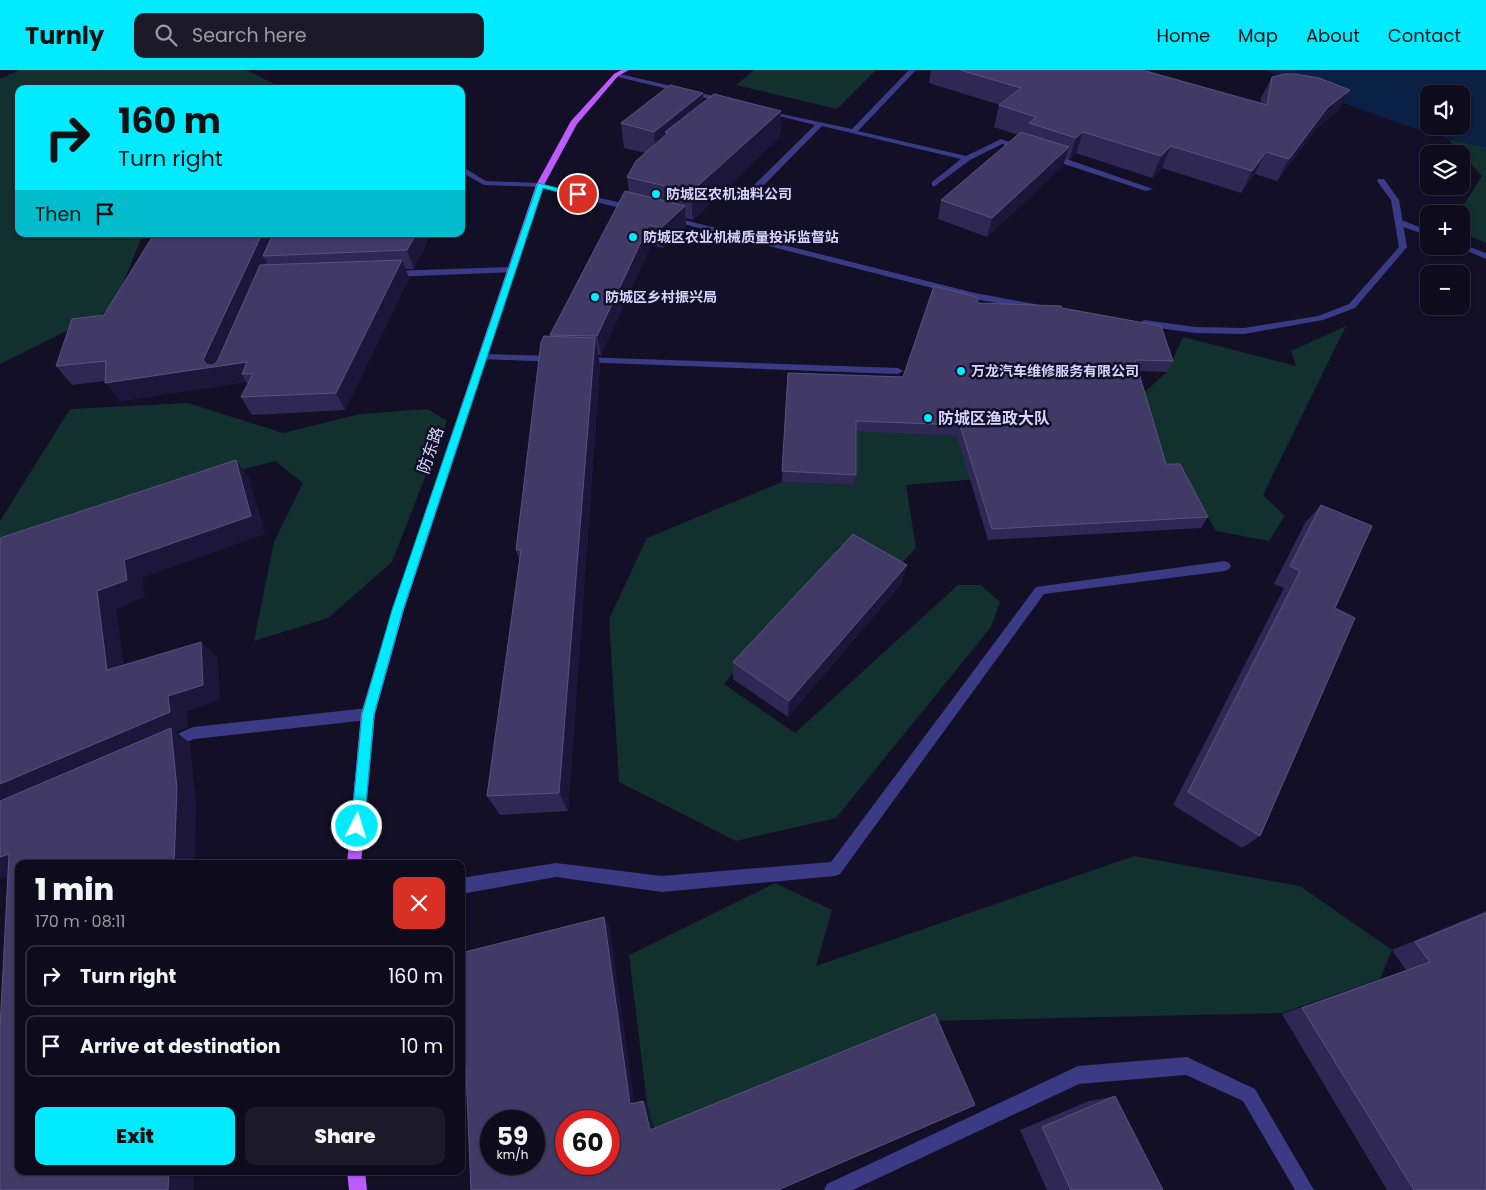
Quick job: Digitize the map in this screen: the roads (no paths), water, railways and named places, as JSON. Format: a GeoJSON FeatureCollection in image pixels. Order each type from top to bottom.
{"type":"FeatureCollection","features":[{"type":"Feature","properties":{"kind":"main road","name":"防东路"},"geometry":{"type":"LineString","coordinates":[[354,860],[368,714],[398,610],[540,185],[574,123],[616,76],[626,70]]}},
{"type":"Feature","properties":{"kind":"main road"},"geometry":{"type":"LineString","coordinates":[[356,1175],[358,1190]]}},
{"type":"Feature","properties":{"kind":"street"},"geometry":{"type":"LineString","coordinates":[[854,132],[913,70]]}},
{"type":"Feature","properties":{"kind":"street"},"geometry":{"type":"LineString","coordinates":[[616,76],[730,102],[723,108]]}},
{"type":"Feature","properties":{"kind":"street"},"geometry":{"type":"LineString","coordinates":[[757,109],[967,158]]}},
{"type":"Feature","properties":{"kind":"street"},"geometry":{"type":"LineString","coordinates":[[756,188],[820,124]]}},
{"type":"Feature","properties":{"kind":"street"},"geometry":{"type":"LineString","coordinates":[[935,184],[967,158],[1001,140],[1028,150]]}},
{"type":"Feature","properties":{"kind":"street"},"geometry":{"type":"LineString","coordinates":[[1038,153],[1149,189]]}},
{"type":"Feature","properties":{"kind":"street"},"geometry":{"type":"LineString","coordinates":[[465,171],[484,184],[540,185],[646,212]]}},
{"type":"Feature","properties":{"kind":"street"},"geometry":{"type":"LineString","coordinates":[[1134,322],[1195,330],[1244,331],[1320,318],[1352,306],[1403,247],[1401,224],[1395,200],[1381,181]]}},
{"type":"Feature","properties":{"kind":"street"},"geometry":{"type":"LineString","coordinates":[[666,217],[974,296],[1048,309]]}},
{"type":"Feature","properties":{"kind":"street"},"geometry":{"type":"LineString","coordinates":[[1401,224],[1420,231]]}},
{"type":"Feature","properties":{"kind":"street"},"geometry":{"type":"LineString","coordinates":[[1470,250],[1486,256]]}},
{"type":"Feature","properties":{"kind":"street"},"geometry":{"type":"LineString","coordinates":[[383,275],[512,270]]}},
{"type":"Feature","properties":{"kind":"street"},"geometry":{"type":"LineString","coordinates":[[482,357],[898,371]]}},
{"type":"Feature","properties":{"kind":"street"},"geometry":{"type":"LineString","coordinates":[[465,885],[556,870],[662,884],[835,869],[1040,590],[1225,566]]}},
{"type":"Feature","properties":{"kind":"street"},"geometry":{"type":"LineString","coordinates":[[158,748],[194,733],[368,714]]}},
{"type":"Feature","properties":{"kind":"street"},"geometry":{"type":"LineString","coordinates":[[833,1190],[1078,1075],[1187,1066],[1249,1095],[1305,1190]]}},
{"type":"Feature","properties":{"kind":"water"},"geometry":{"type":"Polygon","coordinates":[[[1265,70],[1486,70],[1486,147],[1437,135],[1470,135],[1470,85],[1420,85],[1420,130],[1346,104],[1265,70]]]}},
{"type":"Feature","properties":{"kind":"place","name":"防城区农机油料公司"},"geometry":{"type":"Point","coordinates":[656,194]}},
{"type":"Feature","properties":{"kind":"place","name":"防城区农业机械质量投诉监督站"},"geometry":{"type":"Point","coordinates":[633,237]}},
{"type":"Feature","properties":{"kind":"place","name":"防城区乡村振兴局"},"geometry":{"type":"Point","coordinates":[595,297]}},
{"type":"Feature","properties":{"kind":"place","name":"万龙汽车维修服务有限公司"},"geometry":{"type":"Point","coordinates":[961,371]}},
{"type":"Feature","properties":{"kind":"place","name":"防城区渔政大队"},"geometry":{"type":"Point","coordinates":[928,418]}}]}
